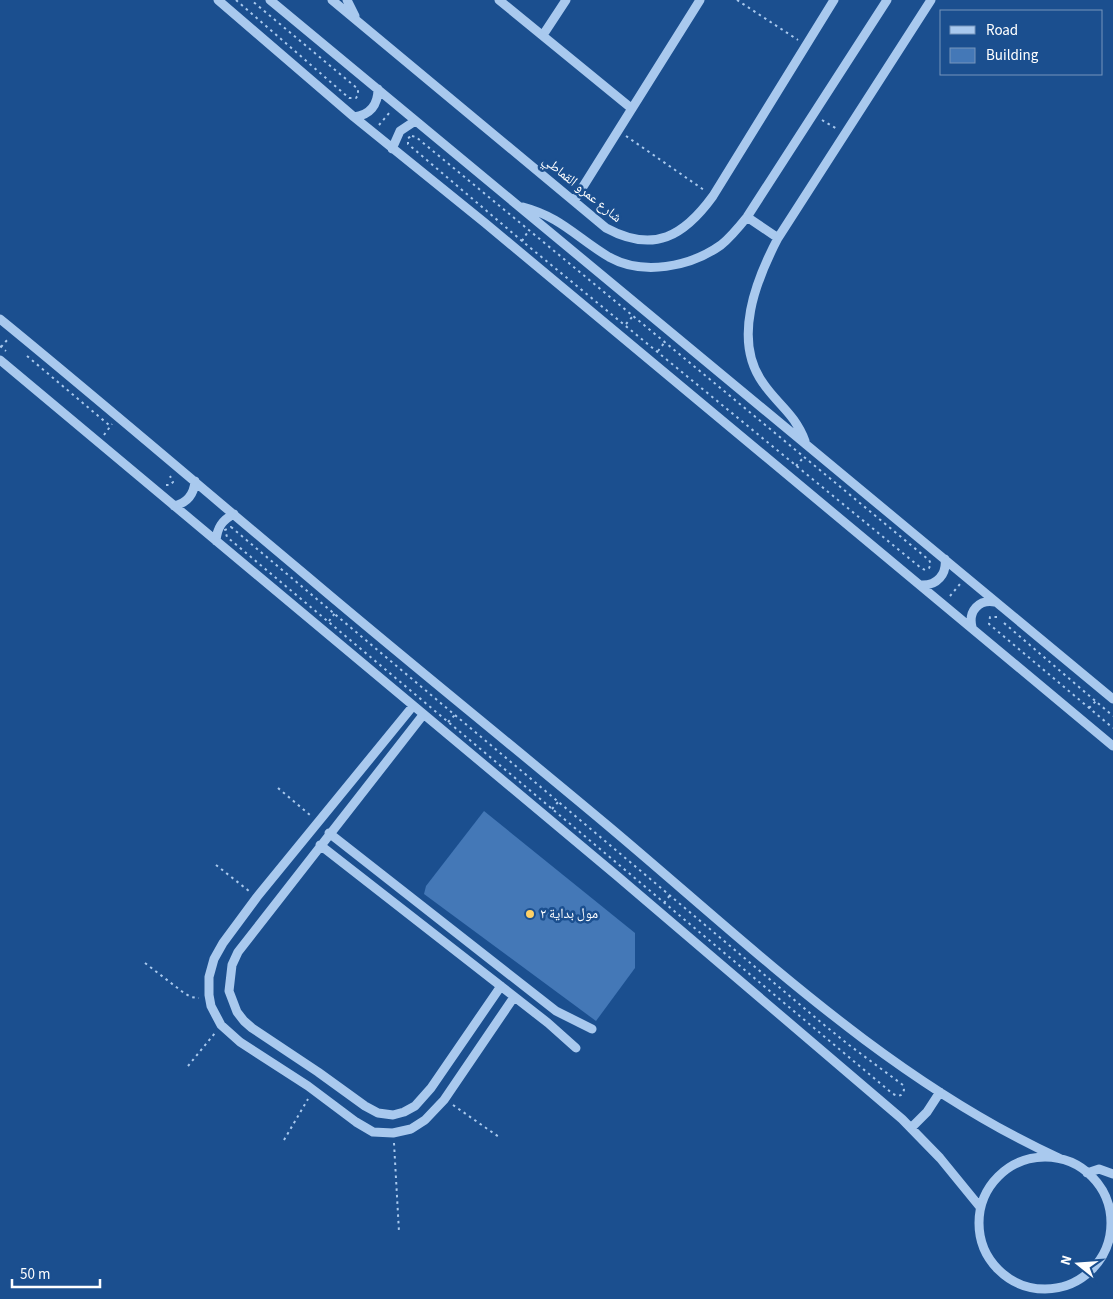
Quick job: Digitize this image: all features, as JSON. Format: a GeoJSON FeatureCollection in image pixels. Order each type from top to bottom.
{"type":"FeatureCollection","features":[{"type":"Feature","properties":{"kind":"street"},"geometry":{"type":"LineString","coordinates":[[218,0],[372,133],[619,334],[1113,746]]}},
{"type":"Feature","properties":{"kind":"street"},"geometry":{"type":"LineString","coordinates":[[270,0],[1113,699]]}},
{"type":"Feature","properties":{"kind":"street","name":"شارع عمرو القماطي"},"geometry":{"type":"LineString","coordinates":[[332,0],[606,228],[622,237],[639,241],[657,240],[674,234],[689,225],[701,212],[713,196],[834,0]]}},
{"type":"Feature","properties":{"kind":"street","name":"شارع عمرو القماطي"},"geometry":{"type":"LineString","coordinates":[[347,0],[358,21]]}},
{"type":"Feature","properties":{"kind":"street"},"geometry":{"type":"LineString","coordinates":[[499,0],[632,108]]}},
{"type":"Feature","properties":{"kind":"street"},"geometry":{"type":"LineString","coordinates":[[544,35],[566,0]]}},
{"type":"Feature","properties":{"kind":"street"},"geometry":{"type":"LineString","coordinates":[[574,202],[700,0]]}},
{"type":"Feature","properties":{"kind":"street"},"geometry":{"type":"LineString","coordinates":[[519,206],[548,215],[611,258],[623,263],[649,267],[675,266],[707,254],[722,244],[746,217],[887,0]]}},
{"type":"Feature","properties":{"kind":"street"},"geometry":{"type":"LineString","coordinates":[[809,446],[794,418],[761,381],[752,362],[750,322],[755,294],[764,267],[778,238],[931,0]]}},
{"type":"Feature","properties":{"kind":"street"},"geometry":{"type":"LineString","coordinates":[[354,117],[360,117],[370,111],[377,101],[378,89]]}},
{"type":"Feature","properties":{"kind":"street"},"geometry":{"type":"LineString","coordinates":[[392,149],[400,132],[415,121]]}},
{"type":"Feature","properties":{"kind":"street"},"geometry":{"type":"LineString","coordinates":[[746,217],[778,238]]}},
{"type":"Feature","properties":{"kind":"street"},"geometry":{"type":"LineString","coordinates":[[0,319],[196,481],[342,606],[566,791],[677,886],[871,1045],[940,1092],[1011,1135],[1075,1164],[1087,1173],[1100,1187],[1108,1204],[1111,1222],[1108,1240],[1101,1258],[1089,1272],[1074,1283],[1055,1289],[1036,1289],[1017,1284],[1001,1273],[989,1258],[981,1241],[978,1224],[980,1207],[989,1188],[1002,1172],[1020,1162],[1040,1157],[1061,1159]]}},
{"type":"Feature","properties":{"kind":"street"},"geometry":{"type":"LineString","coordinates":[[0,360],[216,542],[308,616],[785,1019],[911,1128],[954,1174],[980,1207]]}},
{"type":"Feature","properties":{"kind":"street"},"geometry":{"type":"LineString","coordinates":[[174,506],[190,498],[196,481]]}},
{"type":"Feature","properties":{"kind":"street"},"geometry":{"type":"LineString","coordinates":[[216,542],[216,534],[222,522],[234,514]]}},
{"type":"Feature","properties":{"kind":"street"},"geometry":{"type":"LineString","coordinates":[[921,585],[931,584],[939,580],[946,568],[945,559]]}},
{"type":"Feature","properties":{"kind":"street"},"geometry":{"type":"LineString","coordinates":[[972,627],[972,613],[977,605],[986,601],[995,602]]}},
{"type":"Feature","properties":{"kind":"street"},"geometry":{"type":"LineString","coordinates":[[413,706],[257,897],[214,959],[209,977],[211,1006],[221,1025],[240,1042],[311,1088],[356,1122],[373,1132],[394,1133],[411,1129],[426,1120],[444,1100],[514,997]]}},
{"type":"Feature","properties":{"kind":"street"},"geometry":{"type":"LineString","coordinates":[[423,714],[238,952],[232,965],[229,991],[237,1012],[252,1028],[318,1072],[364,1106],[378,1113],[393,1115],[404,1112],[414,1106],[431,1088],[501,986]]}},
{"type":"Feature","properties":{"kind":"street"},"geometry":{"type":"LineString","coordinates":[[370,759],[382,767]]}},
{"type":"Feature","properties":{"kind":"street"},"geometry":{"type":"LineString","coordinates":[[329,833],[556,1011],[592,1029]]}},
{"type":"Feature","properties":{"kind":"street"},"geometry":{"type":"LineString","coordinates":[[320,845],[501,986],[576,1048]]}},
{"type":"Feature","properties":{"kind":"street"},"geometry":{"type":"LineString","coordinates":[[536,1014],[545,1002]]}},
{"type":"Feature","properties":{"kind":"street"},"geometry":{"type":"LineString","coordinates":[[311,1088],[318,1072]]}},
{"type":"Feature","properties":{"kind":"street"},"geometry":{"type":"LineString","coordinates":[[911,1128],[927,1112],[940,1092]]}},
{"type":"Feature","properties":{"kind":"street"},"geometry":{"type":"LineString","coordinates":[[1087,1173],[1099,1169],[1113,1174]]}},
{"type":"Feature","properties":{"kind":"path"},"geometry":{"type":"LineString","coordinates":[[236,0],[349,98],[356,98],[358,89],[251,0]]}},
{"type":"Feature","properties":{"kind":"path"},"geometry":{"type":"LineString","coordinates":[[737,0],[806,46]]}},
{"type":"Feature","properties":{"kind":"path"},"geometry":{"type":"LineString","coordinates":[[372,133],[396,105]]}},
{"type":"Feature","properties":{"kind":"path"},"geometry":{"type":"LineString","coordinates":[[813,115],[844,134]]}},
{"type":"Feature","properties":{"kind":"path"},"geometry":{"type":"LineString","coordinates":[[617,131],[713,196]]}},
{"type":"Feature","properties":{"kind":"path"},"geometry":{"type":"LineString","coordinates":[[416,137],[529,231],[929,560],[931,564],[929,568],[923,569],[522,241],[410,146],[407,142],[408,138],[416,137]]}},
{"type":"Feature","properties":{"kind":"path"},"geometry":{"type":"LineString","coordinates":[[516,249],[536,220]]}},
{"type":"Feature","properties":{"kind":"path"},"geometry":{"type":"LineString","coordinates":[[619,334],[641,306]]}},
{"type":"Feature","properties":{"kind":"path"},"geometry":{"type":"LineString","coordinates":[[0,349],[15,331]]}},
{"type":"Feature","properties":{"kind":"path"},"geometry":{"type":"LineString","coordinates":[[650,360],[673,334]]}},
{"type":"Feature","properties":{"kind":"path"},"geometry":{"type":"LineString","coordinates":[[4,336],[8,339]]}},
{"type":"Feature","properties":{"kind":"path"},"geometry":{"type":"LineString","coordinates":[[22,352],[111,426]]}},
{"type":"Feature","properties":{"kind":"path"},"geometry":{"type":"LineString","coordinates":[[98,442],[118,417]]}},
{"type":"Feature","properties":{"kind":"path"},"geometry":{"type":"LineString","coordinates":[[788,475],[803,458],[809,446]]}},
{"type":"Feature","properties":{"kind":"path"},"geometry":{"type":"LineString","coordinates":[[226,528],[233,528],[849,1045],[903,1085],[903,1093],[898,1096],[893,1094],[551,810],[328,621],[227,537],[224,532],[226,528]]}},
{"type":"Feature","properties":{"kind":"path"},"geometry":{"type":"LineString","coordinates":[[944,604],[966,577]]}},
{"type":"Feature","properties":{"kind":"path"},"geometry":{"type":"LineString","coordinates":[[328,621],[342,606]]}},
{"type":"Feature","properties":{"kind":"path"},"geometry":{"type":"LineString","coordinates":[[997,617],[990,617],[989,624],[1113,728]]}},
{"type":"Feature","properties":{"kind":"path"},"geometry":{"type":"LineString","coordinates":[[1004,624],[1113,716]]}},
{"type":"Feature","properties":{"kind":"path"},"geometry":{"type":"LineString","coordinates":[[1081,718],[1104,691]]}},
{"type":"Feature","properties":{"kind":"path"},"geometry":{"type":"LineString","coordinates":[[278,788],[318,822]]}},
{"type":"Feature","properties":{"kind":"path"},"geometry":{"type":"LineString","coordinates":[[551,810],[566,791]]}},
{"type":"Feature","properties":{"kind":"path"},"geometry":{"type":"LineString","coordinates":[[216,865],[257,897]]}},
{"type":"Feature","properties":{"kind":"path"},"geometry":{"type":"LineString","coordinates":[[664,904],[677,886]]}},
{"type":"Feature","properties":{"kind":"path"},"geometry":{"type":"LineString","coordinates":[[145,964],[191,998],[209,995]]}},
{"type":"Feature","properties":{"kind":"path"},"geometry":{"type":"LineString","coordinates":[[798,1002],[806,993]]}},
{"type":"Feature","properties":{"kind":"path"},"geometry":{"type":"LineString","coordinates":[[785,1019],[792,1010]]}},
{"type":"Feature","properties":{"kind":"path"},"geometry":{"type":"LineString","coordinates":[[188,1066],[221,1025]]}},
{"type":"Feature","properties":{"kind":"path"},"geometry":{"type":"LineString","coordinates":[[284,1140],[311,1088]]}},
{"type":"Feature","properties":{"kind":"path"},"geometry":{"type":"LineString","coordinates":[[444,1100],[499,1137]]}},
{"type":"Feature","properties":{"kind":"path"},"geometry":{"type":"LineString","coordinates":[[394,1133],[399,1232]]}},
{"type":"Feature","properties":{"kind":"building","name":"مول بداية ۲"},"geometry":{"type":"Polygon","coordinates":[[[484,811],[635,933],[635,968],[596,1021],[424,894],[426,886],[484,811]]]}},
{"type":"Feature","properties":{"kind":"place","name":"مول بداية ۲"},"geometry":{"type":"Point","coordinates":[530,914]}}]}
